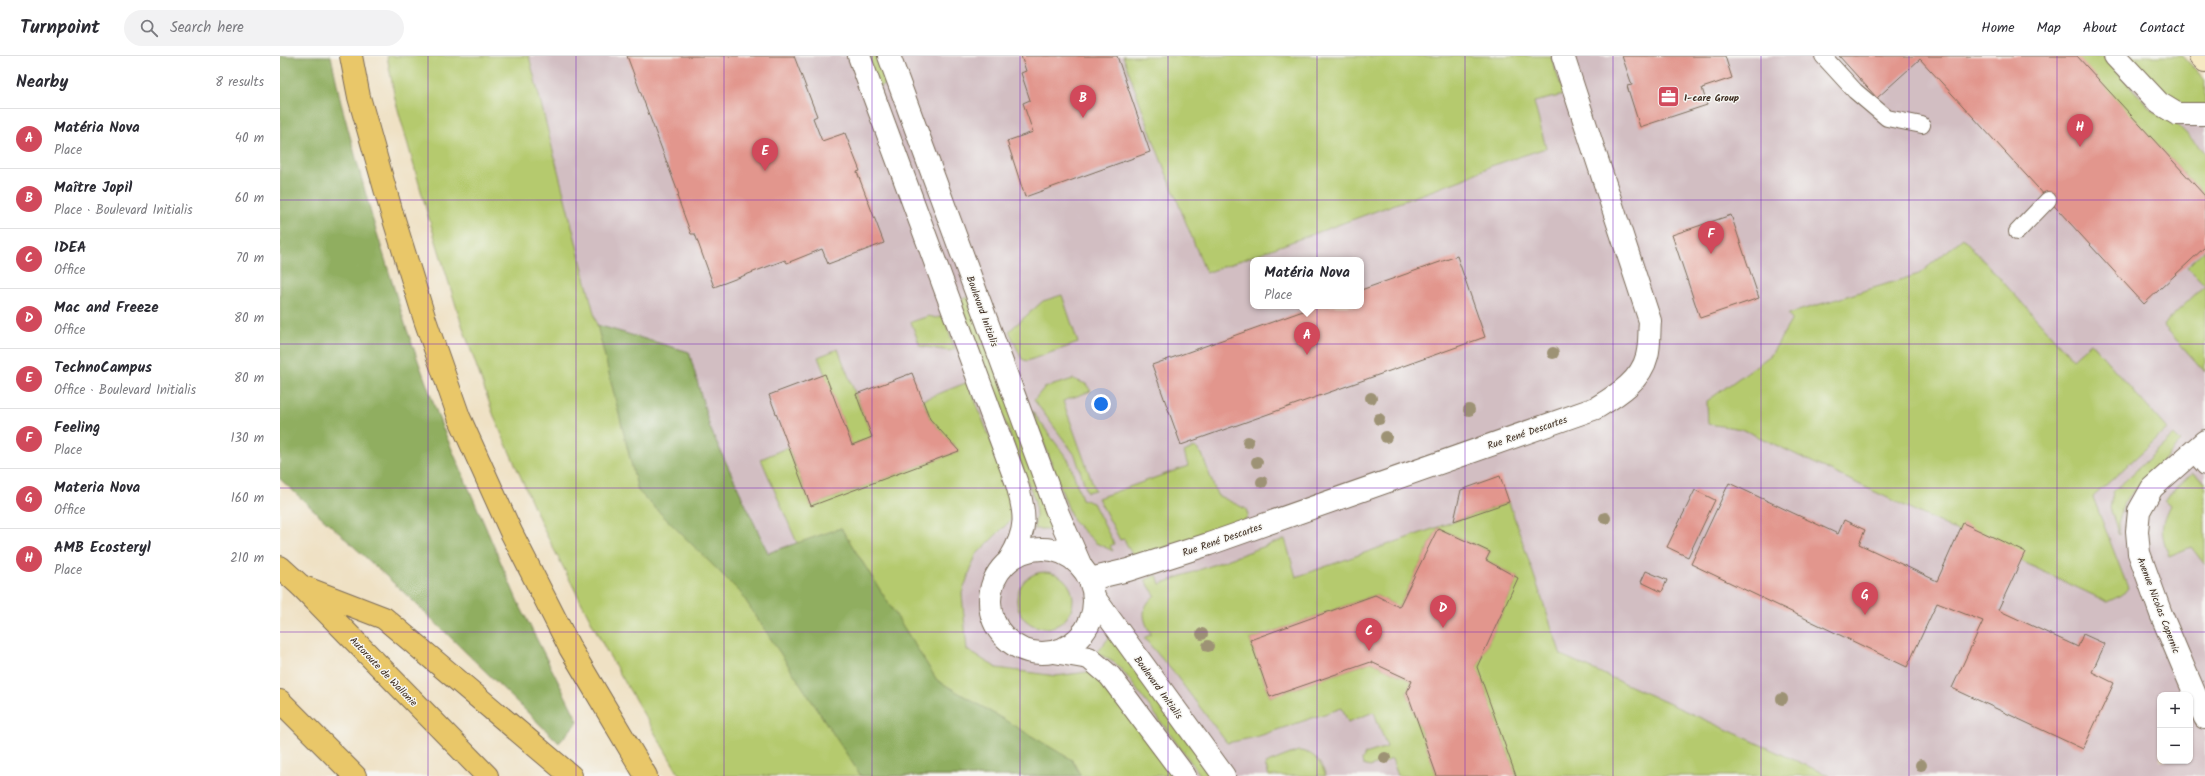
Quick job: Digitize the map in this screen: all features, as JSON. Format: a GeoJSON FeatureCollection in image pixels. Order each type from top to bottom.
{"type":"FeatureCollection","features":[{"type":"Feature","properties":{"kind":"highway"},"geometry":{"type":"LineString","coordinates":[[351,56],[359,97],[391,210],[425,320],[460,417],[511,532],[570,648],[646,776]]}},
{"type":"Feature","properties":{"kind":"highway","name":"Autoroute de Wallonie"},"geometry":{"type":"LineString","coordinates":[[280,567],[301,586],[487,776]]}},
{"type":"Feature","properties":{"kind":"highway"},"geometry":{"type":"LineString","coordinates":[[301,586],[384,618],[570,776]]}},
{"type":"Feature","properties":{"kind":"highway"},"geometry":{"type":"LineString","coordinates":[[280,701],[355,776]]}},
{"type":"Feature","properties":{"kind":"street","name":"Boulevard Initialis"},"geometry":{"type":"LineString","coordinates":[[859,56],[1024,506],[1024,528],[1020,543],[1010,560]]}},
{"type":"Feature","properties":{"kind":"street","name":"Boulevard Initialis"},"geometry":{"type":"LineString","coordinates":[[889,56],[1056,509],[1088,580],[1094,612],[1089,626],[1079,638],[1068,647],[1054,652]]}},
{"type":"Feature","properties":{"kind":"street","name":"Rue René Descartes"},"geometry":{"type":"LineString","coordinates":[[1088,580],[1128,570],[1209,544],[1596,408],[1618,395],[1636,379],[1647,356],[1650,321],[1563,56]]}},
{"type":"Feature","properties":{"kind":"street"},"geometry":{"type":"LineString","coordinates":[[2115,56],[2159,103],[2177,114],[2205,114]]}},
{"type":"Feature","properties":{"kind":"street"},"geometry":{"type":"LineString","coordinates":[[2200,56],[2205,61]]}},
{"type":"Feature","properties":{"kind":"street","name":"Avenue Nicolas Copernic"},"geometry":{"type":"LineString","coordinates":[[2201,453],[2152,488],[2139,511],[2137,532],[2139,553],[2161,614],[2205,718]]}},
{"type":"Feature","properties":{"kind":"street","name":"Boulevard Initialis"},"geometry":{"type":"LineString","coordinates":[[1185,776],[1110,676],[1089,658],[1054,652],[1036,653],[1019,648],[1005,638],[995,623],[990,606],[991,589],[998,572],[1010,560],[1023,552],[1038,548],[1054,549],[1068,555],[1088,580],[1224,776]]}},
{"type":"Feature","properties":{"kind":"lane"},"geometry":{"type":"LineString","coordinates":[[1823,56],[1855,91],[1886,118],[1922,125]]}},
{"type":"Feature","properties":{"kind":"lane"},"geometry":{"type":"LineString","coordinates":[[2017,232],[2048,200]]}},
{"type":"Feature","properties":{"kind":"shaded area"},"geometry":{"type":"Polygon","coordinates":[[[529,56],[2183,56],[2205,80],[2205,776],[861,776],[638,491],[529,56]]]}},
{"type":"Feature","properties":{"kind":"green space"},"geometry":{"type":"Polygon","coordinates":[[[280,56],[331,56],[341,103],[372,217],[406,327],[441,424],[518,602],[578,721],[559,743],[410,598],[280,479],[280,56]]]}},
{"type":"Feature","properties":{"kind":"green space"},"geometry":{"type":"Polygon","coordinates":[[[387,56],[529,56],[597,325],[689,352],[710,428],[768,553],[797,543],[761,459],[788,447],[811,506],[959,451],[930,419],[923,400],[968,382],[1005,477],[1013,518],[976,555],[962,593],[967,650],[997,668],[1056,676],[1088,672],[1116,692],[1175,776],[680,776],[606,650],[546,534],[495,419],[461,322],[427,212],[395,99],[387,56]]]}},
{"type":"Feature","properties":{"kind":"green space"},"geometry":{"type":"Polygon","coordinates":[[[866,56],[877,56],[887,84],[878,87],[866,56]]]}},
{"type":"Feature","properties":{"kind":"green space"},"geometry":{"type":"Polygon","coordinates":[[[1123,56],[1551,56],[1564,95],[1534,102],[1546,148],[1491,166],[1461,180],[1206,273],[1157,150],[1123,56]]]}},
{"type":"Feature","properties":{"kind":"green space"},"geometry":{"type":"Polygon","coordinates":[[[2076,56],[2103,56],[2152,110],[2164,119],[2176,123],[2205,153],[2205,196],[2076,56]]]}},
{"type":"Feature","properties":{"kind":"green space"},"geometry":{"type":"Polygon","coordinates":[[[2129,56],[2183,56],[2205,80],[2205,106],[2183,106],[2167,97],[2129,56]]]}},
{"type":"Feature","properties":{"kind":"green space"},"geometry":{"type":"Polygon","coordinates":[[[1963,238],[2073,359],[2091,343],[2167,429],[2093,497],[2128,588],[2122,595],[2107,602],[1742,429],[1708,424],[1707,401],[1771,355],[1792,319],[1788,314],[1919,274],[1963,238]]]}},
{"type":"Feature","properties":{"kind":"green space"},"geometry":{"type":"Polygon","coordinates":[[[2205,249],[2205,285],[2187,267],[2205,249]]]}},
{"type":"Feature","properties":{"kind":"green space"},"geometry":{"type":"Polygon","coordinates":[[[2205,285],[2205,372],[2163,325],[2205,285]]]}},
{"type":"Feature","properties":{"kind":"green space"},"geometry":{"type":"Polygon","coordinates":[[[1062,295],[1078,343],[1027,361],[1022,359],[1009,331],[1043,301],[1062,295]]]}},
{"type":"Feature","properties":{"kind":"green space"},"geometry":{"type":"Polygon","coordinates":[[[969,297],[1057,529],[1034,529],[1036,517],[1035,501],[959,300],[969,297]]]}},
{"type":"Feature","properties":{"kind":"green space"},"geometry":{"type":"Polygon","coordinates":[[[929,316],[936,318],[943,316],[955,349],[949,351],[920,346],[911,322],[929,316]]]}},
{"type":"Feature","properties":{"kind":"green space"},"geometry":{"type":"Polygon","coordinates":[[[597,325],[689,352],[710,428],[768,553],[841,528],[937,680],[1072,760],[1081,776],[861,776],[740,592],[638,491],[597,325]]]}},
{"type":"Feature","properties":{"kind":"green space"},"geometry":{"type":"Polygon","coordinates":[[[838,349],[872,437],[852,445],[818,357],[838,349]]]}},
{"type":"Feature","properties":{"kind":"green space"},"geometry":{"type":"Polygon","coordinates":[[[1073,379],[1086,384],[1091,391],[1063,401],[1095,490],[1087,492],[1075,455],[1034,400],[1044,388],[1073,379]]]}},
{"type":"Feature","properties":{"kind":"green space"},"geometry":{"type":"Polygon","coordinates":[[[1032,411],[1069,461],[1082,499],[1093,503],[1114,544],[1110,546],[1113,551],[1096,543],[1073,521],[1032,411]]]}},
{"type":"Feature","properties":{"kind":"green space"},"geometry":{"type":"Polygon","coordinates":[[[2174,435],[2181,442],[2124,502],[2118,524],[2119,535],[2110,508],[2113,492],[2174,435]]]}},
{"type":"Feature","properties":{"kind":"green space"},"geometry":{"type":"Polygon","coordinates":[[[1195,447],[1202,454],[1217,495],[1246,509],[1248,515],[1245,520],[1140,556],[1132,555],[1124,539],[1120,540],[1098,498],[1188,466],[1184,452],[1195,447]]]}},
{"type":"Feature","properties":{"kind":"green space"},"geometry":{"type":"Polygon","coordinates":[[[2192,473],[2205,481],[2205,565],[2191,547],[2169,556],[2162,530],[2166,512],[2170,505],[2164,500],[2192,473]]]}},
{"type":"Feature","properties":{"kind":"green space"},"geometry":{"type":"Polygon","coordinates":[[[1509,502],[1561,655],[1830,776],[1516,776],[1477,667],[1518,578],[1486,560],[1490,552],[1438,528],[1399,607],[1375,595],[1250,640],[1270,697],[1371,662],[1412,681],[1407,692],[1437,776],[1398,776],[1392,759],[1370,767],[1363,765],[1362,760],[1365,754],[1387,747],[1374,712],[1348,722],[1342,708],[1256,737],[1227,743],[1174,673],[1144,638],[1151,634],[1144,618],[1145,609],[1147,604],[1155,595],[1145,580],[1157,575],[1160,584],[1285,539],[1296,577],[1509,502]]]}},
{"type":"Feature","properties":{"kind":"green space"},"geometry":{"type":"Polygon","coordinates":[[[1039,572],[1051,572],[1061,576],[1069,584],[1073,594],[1073,606],[1069,616],[1061,624],[1051,628],[1039,628],[1029,624],[1021,616],[1017,606],[1017,594],[1021,584],[1029,576],[1039,572]]]}},
{"type":"Feature","properties":{"kind":"green space"},"geometry":{"type":"Polygon","coordinates":[[[1111,635],[1213,776],[1201,776],[1126,675],[1115,663],[1097,653],[1111,635]]]}},
{"type":"Feature","properties":{"kind":"green space"},"geometry":{"type":"Polygon","coordinates":[[[1298,751],[1313,755],[1319,762],[1326,776],[1269,776],[1265,764],[1298,751]]]}},
{"type":"Feature","properties":{"kind":"building"},"geometry":{"type":"Polygon","coordinates":[[[627,56],[794,56],[817,116],[813,118],[822,141],[845,133],[860,171],[857,172],[884,243],[828,264],[822,249],[787,263],[785,260],[714,287],[695,234],[691,234],[677,196],[679,195],[627,56]]]}},
{"type":"Feature","properties":{"kind":"building"},"geometry":{"type":"Polygon","coordinates":[[[1021,56],[1117,56],[1150,152],[1025,197],[1007,141],[1033,132],[1023,103],[1030,100],[1021,73],[1026,71],[1021,56]]]}},
{"type":"Feature","properties":{"kind":"building","name":"I-care Group"},"geometry":{"type":"Polygon","coordinates":[[[1622,56],[1725,56],[1732,78],[1702,88],[1707,105],[1640,127],[1627,86],[1632,85],[1622,56]]]}},
{"type":"Feature","properties":{"kind":"building"},"geometry":{"type":"Polygon","coordinates":[[[1839,56],[2077,56],[2205,196],[2205,247],[2144,304],[1920,59],[1877,98],[1839,56]]]}},
{"type":"Feature","properties":{"kind":"building"},"geometry":{"type":"Polygon","coordinates":[[[1731,215],[1759,298],[1700,318],[1672,235],[1731,215]]]}},
{"type":"Feature","properties":{"kind":"building"},"geometry":{"type":"Polygon","coordinates":[[[1457,256],[1485,337],[1181,445],[1152,365],[1309,309],[1364,309],[1364,289],[1457,256]]]}},
{"type":"Feature","properties":{"kind":"building"},"geometry":{"type":"Polygon","coordinates":[[[912,373],[930,419],[959,451],[811,506],[769,395],[825,374],[852,445],[872,437],[856,394],[912,373]]]}},
{"type":"Feature","properties":{"kind":"building"},"geometry":{"type":"Polygon","coordinates":[[[1500,476],[1509,502],[1454,521],[1461,490],[1500,476]]]}},
{"type":"Feature","properties":{"kind":"building"},"geometry":{"type":"Polygon","coordinates":[[[1729,483],[1838,534],[1844,520],[1865,530],[1859,544],[1937,581],[1963,523],[2025,552],[1998,610],[2078,647],[2083,634],[2105,644],[2092,672],[2114,683],[2083,749],[1952,688],[1983,621],[1937,603],[1907,667],[1691,564],[1729,483]]]}},
{"type":"Feature","properties":{"kind":"building"},"geometry":{"type":"Polygon","coordinates":[[[1695,490],[1715,500],[1688,557],[1667,547],[1695,490]]]}},
{"type":"Feature","properties":{"kind":"building"},"geometry":{"type":"Polygon","coordinates":[[[1438,528],[1490,552],[1486,560],[1518,578],[1477,667],[1516,776],[1437,776],[1407,692],[1412,681],[1371,662],[1270,697],[1250,640],[1375,595],[1399,607],[1438,528]]]}},
{"type":"Feature","properties":{"kind":"building"},"geometry":{"type":"Polygon","coordinates":[[[1646,571],[1667,580],[1662,592],[1641,582],[1646,571]]]}},
{"type":"Feature","properties":{"kind":"place","name":"I-care Group"},"geometry":{"type":"Point","coordinates":[1668,97]}},
{"type":"Feature","properties":{"kind":"place","name":"Maître Jopil"},"geometry":{"type":"Point","coordinates":[1083,118]}},
{"type":"Feature","properties":{"kind":"place","name":"AMB Ecosteryl"},"geometry":{"type":"Point","coordinates":[2080,147]}},
{"type":"Feature","properties":{"kind":"place","name":"TechnoCampus"},"geometry":{"type":"Point","coordinates":[765,171]}},
{"type":"Feature","properties":{"kind":"place","name":"Feeling"},"geometry":{"type":"Point","coordinates":[1711,254]}},
{"type":"Feature","properties":{"kind":"place","name":"Matéria Nova"},"geometry":{"type":"Point","coordinates":[1307,355]}},
{"type":"Feature","properties":{"kind":"place","name":"Materia Nova"},"geometry":{"type":"Point","coordinates":[1865,615]}},
{"type":"Feature","properties":{"kind":"place","name":"Mac and Freeze"},"geometry":{"type":"Point","coordinates":[1443,628]}},
{"type":"Feature","properties":{"kind":"place","name":"IDEA"},"geometry":{"type":"Point","coordinates":[1369,651]}}]}
